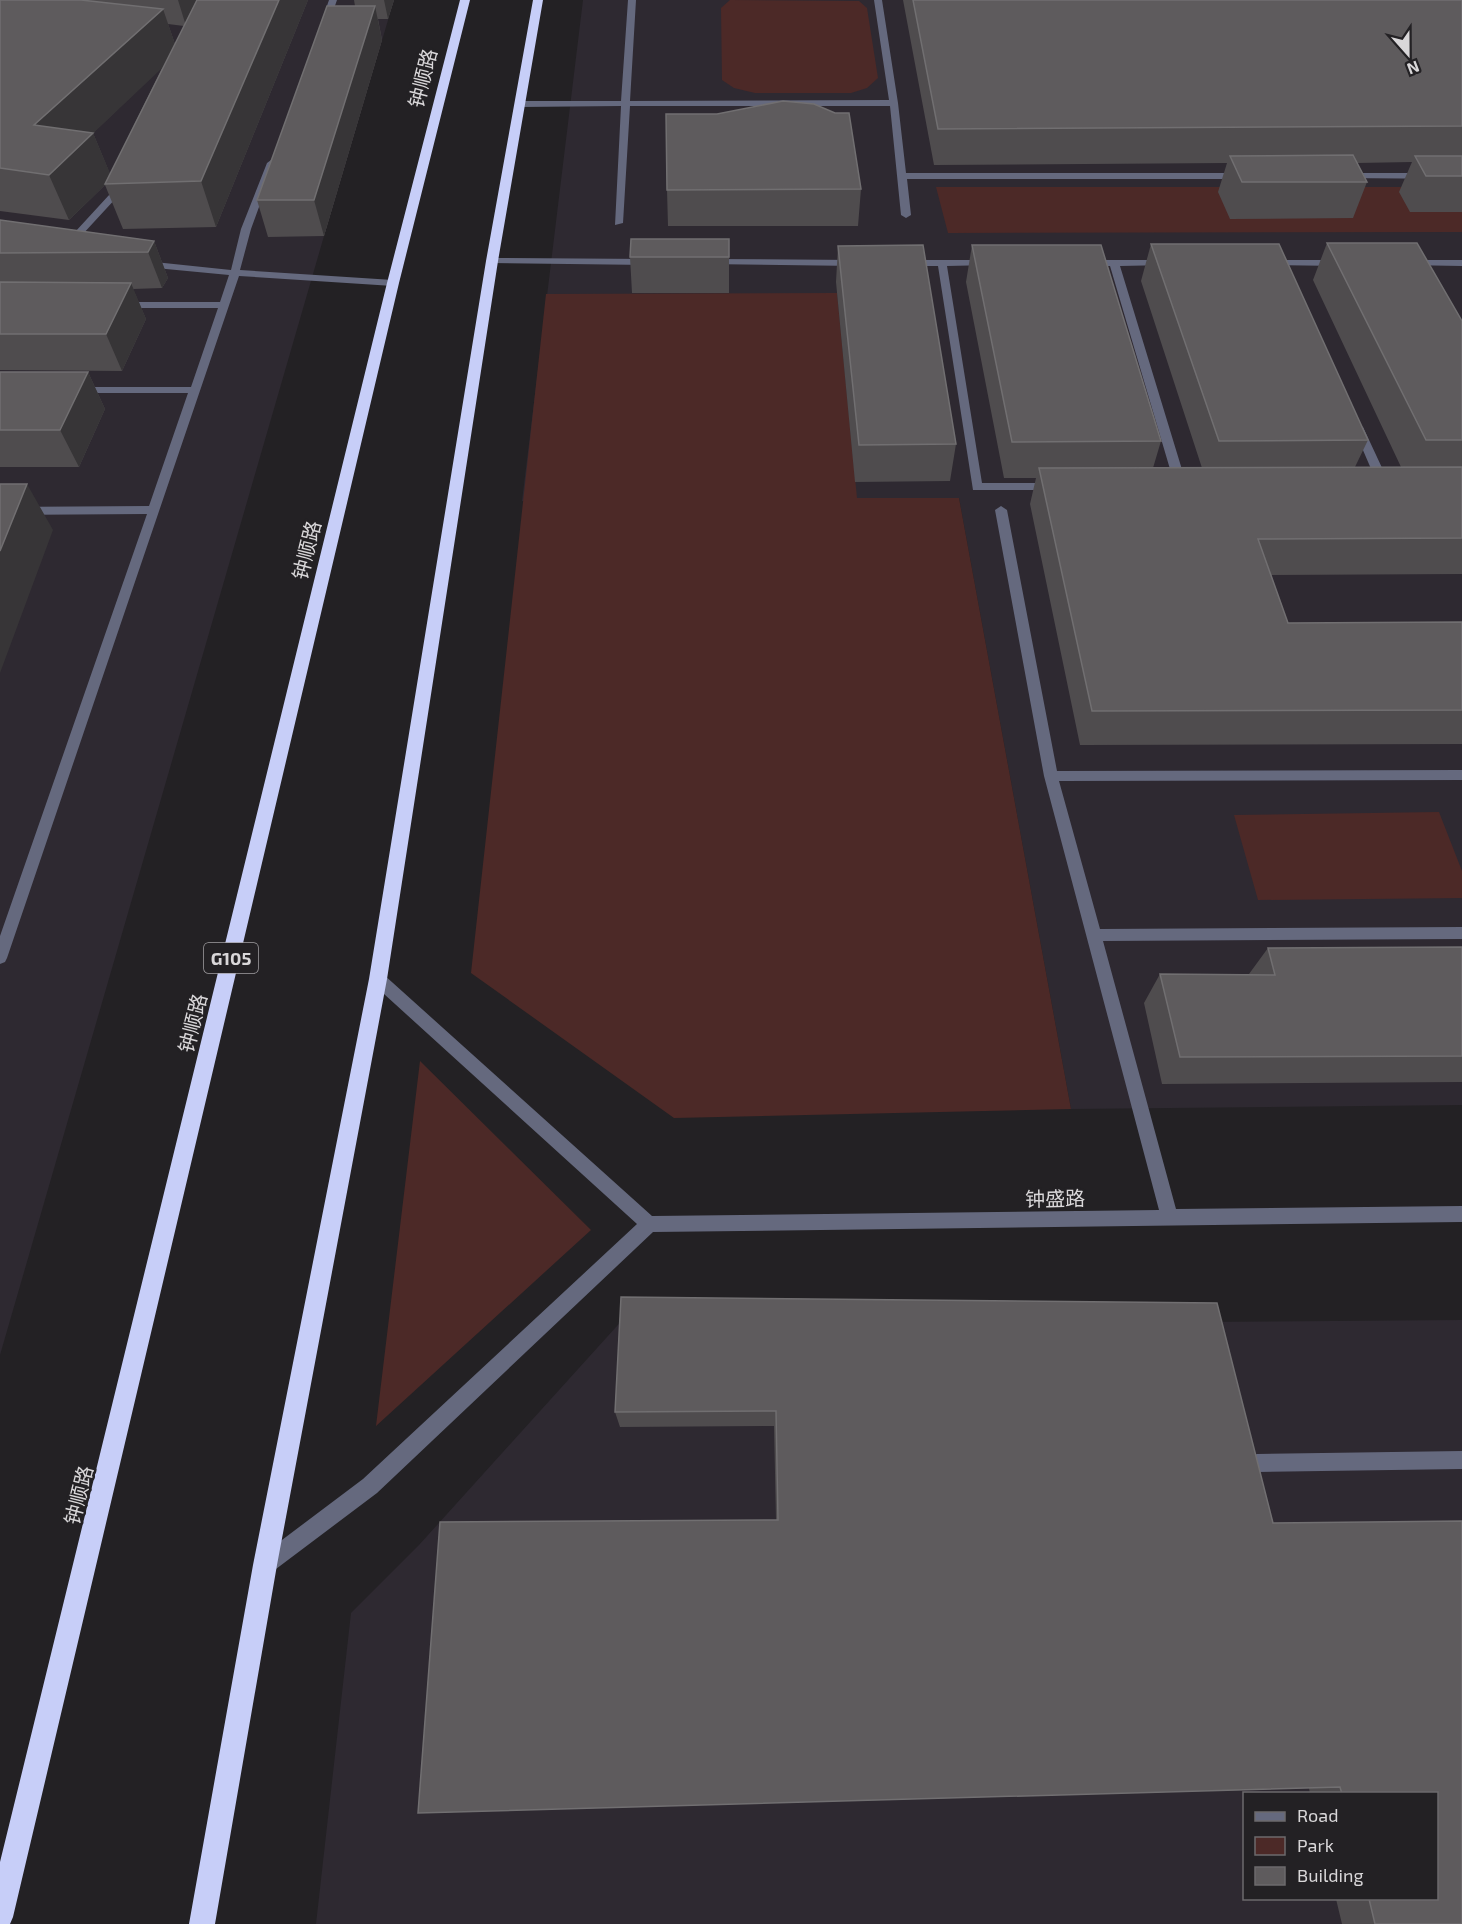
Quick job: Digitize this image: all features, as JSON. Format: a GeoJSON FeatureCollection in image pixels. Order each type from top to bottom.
{"type":"FeatureCollection","features":[{"type":"Feature","properties":{"kind":"highway","name":"钟顺路"},"geometry":{"type":"LineString","coordinates":[[0,1917],[393,283],[465,0]]}},
{"type":"Feature","properties":{"kind":"highway"},"geometry":{"type":"LineString","coordinates":[[202,1924],[265,1565],[378,979],[492,261],[538,0]]}},
{"type":"Feature","properties":{"kind":"street"},"geometry":{"type":"LineString","coordinates":[[321,33],[333,0]]}},
{"type":"Feature","properties":{"kind":"street"},"geometry":{"type":"LineString","coordinates":[[618,223],[632,0]]}},
{"type":"Feature","properties":{"kind":"street"},"geometry":{"type":"LineString","coordinates":[[879,0],[894,103],[906,215]]}},
{"type":"Feature","properties":{"kind":"street"},"geometry":{"type":"LineString","coordinates":[[521,104],[894,103]]}},
{"type":"Feature","properties":{"kind":"street"},"geometry":{"type":"LineString","coordinates":[[0,958],[4,938],[235,273],[246,229],[275,153]]}},
{"type":"Feature","properties":{"kind":"street"},"geometry":{"type":"LineString","coordinates":[[903,176],[1248,176]]}},
{"type":"Feature","properties":{"kind":"street"},"geometry":{"type":"LineString","coordinates":[[1331,176],[1462,176]]}},
{"type":"Feature","properties":{"kind":"street"},"geometry":{"type":"LineString","coordinates":[[73,254],[61,252],[128,180]]}},
{"type":"Feature","properties":{"kind":"street"},"geometry":{"type":"LineString","coordinates":[[492,261],[658,262]]}},
{"type":"Feature","properties":{"kind":"street"},"geometry":{"type":"LineString","coordinates":[[130,262],[235,273],[393,283]]}},
{"type":"Feature","properties":{"kind":"street"},"geometry":{"type":"LineString","coordinates":[[694,262],[871,263]]}},
{"type":"Feature","properties":{"kind":"street"},"geometry":{"type":"LineString","coordinates":[[1402,263],[1462,262]]}},
{"type":"Feature","properties":{"kind":"street"},"geometry":{"type":"LineString","coordinates":[[895,263],[1000,263]]}},
{"type":"Feature","properties":{"kind":"street"},"geometry":{"type":"LineString","coordinates":[[942,263],[977,487],[1068,487]]}},
{"type":"Feature","properties":{"kind":"street"},"geometry":{"type":"LineString","coordinates":[[1080,263],[1182,263]]}},
{"type":"Feature","properties":{"kind":"street"},"geometry":{"type":"LineString","coordinates":[[1114,263],[1181,486]]}},
{"type":"Feature","properties":{"kind":"street"},"geometry":{"type":"LineString","coordinates":[[1260,263],[1285,268],[1354,263]]}},
{"type":"Feature","properties":{"kind":"street"},"geometry":{"type":"LineString","coordinates":[[106,305],[224,305]]}},
{"type":"Feature","properties":{"kind":"street"},"geometry":{"type":"LineString","coordinates":[[69,390],[195,390]]}},
{"type":"Feature","properties":{"kind":"street"},"geometry":{"type":"LineString","coordinates":[[1355,421],[1384,485]]}},
{"type":"Feature","properties":{"kind":"street"},"geometry":{"type":"LineString","coordinates":[[0,511],[154,510]]}},
{"type":"Feature","properties":{"kind":"street"},"geometry":{"type":"LineString","coordinates":[[1001,510],[1051,776],[1170,1218]]}},
{"type":"Feature","properties":{"kind":"street"},"geometry":{"type":"LineString","coordinates":[[1051,776],[1462,775]]}},
{"type":"Feature","properties":{"kind":"street"},"geometry":{"type":"LineString","coordinates":[[1095,935],[1462,933]]}},
{"type":"Feature","properties":{"kind":"street"},"geometry":{"type":"LineString","coordinates":[[265,1565],[370,1486],[649,1224],[378,979]]}},
{"type":"Feature","properties":{"kind":"street","name":"钟盛路"},"geometry":{"type":"LineString","coordinates":[[649,1224],[1462,1214]]}},
{"type":"Feature","properties":{"kind":"street"},"geometry":{"type":"LineString","coordinates":[[1257,1463],[1462,1460]]}},
{"type":"Feature","properties":{"kind":"shaded area"},"geometry":{"type":"Polygon","coordinates":[[[0,0],[394,0],[0,1355],[0,0]]]}},
{"type":"Feature","properties":{"kind":"shaded area"},"geometry":{"type":"Polygon","coordinates":[[[583,0],[1462,0],[1462,1105],[1071,1109],[959,498],[522,501],[583,0]]]}},
{"type":"Feature","properties":{"kind":"shaded area"},"geometry":{"type":"Polygon","coordinates":[[[626,1316],[1196,1322],[1462,1320],[1462,1924],[316,1924],[351,1613],[419,1545],[626,1316]]]}},
{"type":"Feature","properties":{"kind":"green space"},"geometry":{"type":"Polygon","coordinates":[[[730,0],[859,1],[867,8],[878,78],[867,88],[851,93],[755,93],[734,88],[722,80],[721,8],[730,0]]]}},
{"type":"Feature","properties":{"kind":"green space"},"geometry":{"type":"Polygon","coordinates":[[[936,187],[1462,187],[1462,232],[948,233],[936,187]]]}},
{"type":"Feature","properties":{"kind":"green space"},"geometry":{"type":"Polygon","coordinates":[[[837,293],[857,498],[959,498],[1071,1109],[674,1118],[471,973],[546,294],[837,293]]]}},
{"type":"Feature","properties":{"kind":"green space"},"geometry":{"type":"Polygon","coordinates":[[[1439,812],[1462,871],[1462,898],[1258,900],[1234,815],[1439,812]]]}},
{"type":"Feature","properties":{"kind":"green space"},"geometry":{"type":"Polygon","coordinates":[[[420,1061],[591,1230],[376,1426],[420,1061]]]}},
{"type":"Feature","properties":{"kind":"building"},"geometry":{"type":"Polygon","coordinates":[[[0,0],[81,0],[163,9],[34,125],[93,133],[49,175],[0,168],[0,0]]]}},
{"type":"Feature","properties":{"kind":"building"},"geometry":{"type":"Polygon","coordinates":[[[197,0],[279,0],[201,181],[105,184],[197,0]]]}},
{"type":"Feature","properties":{"kind":"building"},"geometry":{"type":"Polygon","coordinates":[[[913,0],[1462,0],[1462,126],[938,129],[913,0]]]}},
{"type":"Feature","properties":{"kind":"building"},"geometry":{"type":"Polygon","coordinates":[[[327,6],[375,6],[314,200],[257,200],[327,6]]]}},
{"type":"Feature","properties":{"kind":"building"},"geometry":{"type":"Polygon","coordinates":[[[783,101],[814,104],[835,113],[849,113],[861,189],[667,190],[666,114],[717,114],[783,101]]]}},
{"type":"Feature","properties":{"kind":"building"},"geometry":{"type":"Polygon","coordinates":[[[1353,155],[1367,182],[1242,182],[1230,156],[1353,155]]]}},
{"type":"Feature","properties":{"kind":"building"},"geometry":{"type":"Polygon","coordinates":[[[1415,156],[1462,156],[1462,176],[1426,176],[1415,156]]]}},
{"type":"Feature","properties":{"kind":"building"},"geometry":{"type":"Polygon","coordinates":[[[0,220],[154,241],[148,252],[0,253],[0,220]]]}},
{"type":"Feature","properties":{"kind":"building"},"geometry":{"type":"Polygon","coordinates":[[[631,239],[729,239],[729,257],[630,257],[631,239]]]}},
{"type":"Feature","properties":{"kind":"building"},"geometry":{"type":"Polygon","coordinates":[[[1327,243],[1417,243],[1462,321],[1462,440],[1426,440],[1327,243]]]}},
{"type":"Feature","properties":{"kind":"building"},"geometry":{"type":"Polygon","coordinates":[[[1151,244],[1279,244],[1368,440],[1219,441],[1151,244]]]}},
{"type":"Feature","properties":{"kind":"building"},"geometry":{"type":"Polygon","coordinates":[[[923,245],[956,444],[859,445],[838,246],[923,245]]]}},
{"type":"Feature","properties":{"kind":"building"},"geometry":{"type":"Polygon","coordinates":[[[972,245],[1101,245],[1161,441],[1012,442],[972,245]]]}},
{"type":"Feature","properties":{"kind":"building"},"geometry":{"type":"Polygon","coordinates":[[[0,282],[131,283],[106,334],[0,334],[0,282]]]}},
{"type":"Feature","properties":{"kind":"building"},"geometry":{"type":"Polygon","coordinates":[[[0,372],[88,372],[60,430],[0,430],[0,372]]]}},
{"type":"Feature","properties":{"kind":"building"},"geometry":{"type":"Polygon","coordinates":[[[1462,467],[1462,538],[1258,539],[1288,623],[1462,622],[1462,710],[1092,711],[1039,468],[1462,467]]]}},
{"type":"Feature","properties":{"kind":"building"},"geometry":{"type":"Polygon","coordinates":[[[0,484],[27,484],[0,551],[0,484]]]}},
{"type":"Feature","properties":{"kind":"building"},"geometry":{"type":"Polygon","coordinates":[[[1462,947],[1462,1056],[1180,1057],[1160,974],[1275,975],[1268,948],[1462,947]]]}},
{"type":"Feature","properties":{"kind":"building"},"geometry":{"type":"Polygon","coordinates":[[[621,1297],[1217,1303],[1273,1523],[1462,1521],[1462,1924],[1375,1924],[1369,1900],[1438,1900],[1438,1792],[1341,1792],[1340,1787],[418,1813],[440,1522],[778,1520],[776,1411],[615,1412],[621,1297]]]}}]}
